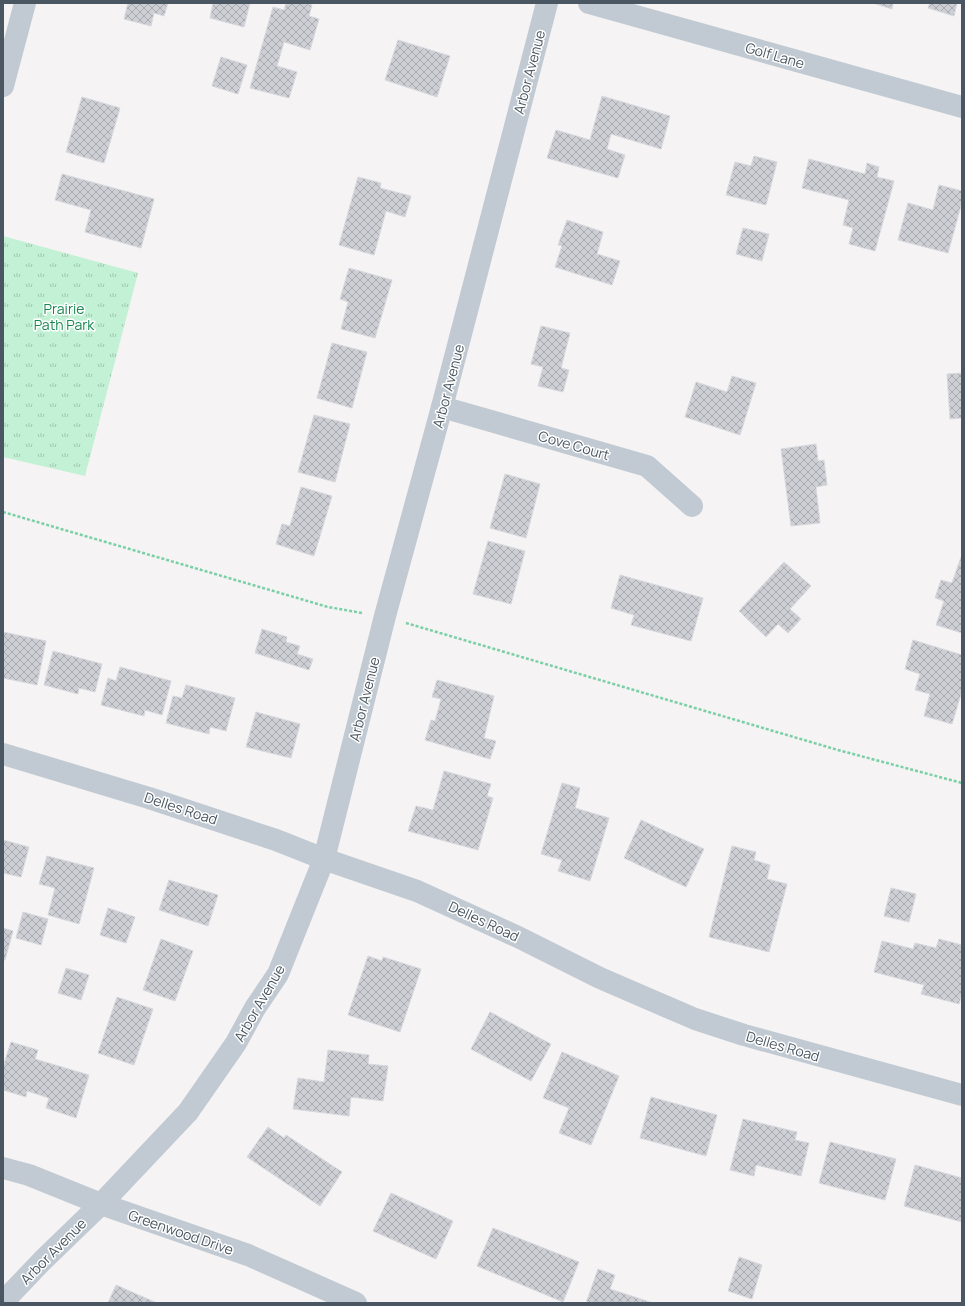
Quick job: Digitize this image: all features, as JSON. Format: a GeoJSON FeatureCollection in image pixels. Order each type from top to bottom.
{"type":"FeatureCollection","features":[{"type":"Feature","properties":{"kind":"street"},"geometry":{"type":"LineString","coordinates":[[3,86],[25,3]]}},
{"type":"Feature","properties":{"kind":"street","name":"Arbor Avenue"},"geometry":{"type":"LineString","coordinates":[[3,1302],[42,1261],[101,1204],[188,1112],[236,1043],[255,1008],[278,974],[324,859],[385,616],[442,407],[547,3]]}},
{"type":"Feature","properties":{"kind":"street","name":"Golf Lane"},"geometry":{"type":"LineString","coordinates":[[589,3],[962,107]]}},
{"type":"Feature","properties":{"kind":"street","name":"Cove Court"},"geometry":{"type":"LineString","coordinates":[[442,407],[647,466],[692,506]]}},
{"type":"Feature","properties":{"kind":"street","name":"Delles Road"},"geometry":{"type":"LineString","coordinates":[[3,754],[171,805],[276,840],[324,859],[417,891],[473,915],[600,978],[695,1019],[744,1035],[962,1095]]}},
{"type":"Feature","properties":{"kind":"street","name":"Greenwood Drive"},"geometry":{"type":"LineString","coordinates":[[3,1168],[29,1175],[101,1204],[248,1255],[356,1303]]}},
{"type":"Feature","properties":{"kind":"path"},"geometry":{"type":"LineString","coordinates":[[3,512],[328,607],[385,616],[838,750],[962,783]]}},
{"type":"Feature","properties":{"kind":"green space","name":"Prairie Path Park"},"geometry":{"type":"Polygon","coordinates":[[[3,236],[138,273],[85,476],[3,457],[3,236]]]}},
{"type":"Feature","properties":{"kind":"building"},"geometry":{"type":"Polygon","coordinates":[[[128,3],[168,3],[164,16],[154,13],[151,26],[124,19],[128,3]]]}},
{"type":"Feature","properties":{"kind":"building"},"geometry":{"type":"Polygon","coordinates":[[[213,3],[250,3],[244,27],[210,18],[213,3]]]}},
{"type":"Feature","properties":{"kind":"building"},"geometry":{"type":"Polygon","coordinates":[[[286,3],[305,3],[312,5],[309,16],[319,19],[310,50],[284,42],[277,66],[297,72],[289,98],[250,88],[273,7],[284,10],[286,3]]]}},
{"type":"Feature","properties":{"kind":"building"},"geometry":{"type":"Polygon","coordinates":[[[873,3],[893,3],[892,9],[873,3]]]}},
{"type":"Feature","properties":{"kind":"building"},"geometry":{"type":"Polygon","coordinates":[[[930,3],[957,3],[954,16],[928,8],[930,3]]]}},
{"type":"Feature","properties":{"kind":"building"},"geometry":{"type":"Polygon","coordinates":[[[398,40],[450,56],[437,97],[385,80],[398,40]]]}},
{"type":"Feature","properties":{"kind":"building"},"geometry":{"type":"Polygon","coordinates":[[[221,57],[247,65],[238,94],[212,86],[221,57]]]}},
{"type":"Feature","properties":{"kind":"building"},"geometry":{"type":"Polygon","coordinates":[[[602,96],[670,116],[661,149],[611,134],[607,149],[625,155],[618,178],[547,158],[556,130],[590,140],[602,96]]]}},
{"type":"Feature","properties":{"kind":"building"},"geometry":{"type":"Polygon","coordinates":[[[82,97],[120,108],[104,163],[66,152],[82,97]]]}},
{"type":"Feature","properties":{"kind":"building"},"geometry":{"type":"Polygon","coordinates":[[[754,156],[777,162],[766,205],[726,195],[735,162],[751,166],[754,156]]]}},
{"type":"Feature","properties":{"kind":"building"},"geometry":{"type":"Polygon","coordinates":[[[809,159],[865,174],[867,163],[879,167],[877,177],[894,181],[875,251],[849,244],[853,228],[843,225],[849,200],[802,188],[809,159]]]}},
{"type":"Feature","properties":{"kind":"building"},"geometry":{"type":"Polygon","coordinates":[[[62,174],[154,199],[141,248],[85,232],[91,210],[55,200],[62,174]]]}},
{"type":"Feature","properties":{"kind":"building"},"geometry":{"type":"Polygon","coordinates":[[[358,177],[381,183],[380,188],[411,196],[405,217],[386,211],[374,255],[339,245],[358,177]]]}},
{"type":"Feature","properties":{"kind":"building"},"geometry":{"type":"Polygon","coordinates":[[[939,185],[962,191],[962,202],[948,253],[898,240],[908,203],[933,210],[939,185]]]}},
{"type":"Feature","properties":{"kind":"building"},"geometry":{"type":"Polygon","coordinates":[[[567,220],[603,232],[597,254],[620,261],[612,285],[555,267],[562,246],[558,245],[567,220]]]}},
{"type":"Feature","properties":{"kind":"building"},"geometry":{"type":"Polygon","coordinates":[[[743,228],[769,234],[762,261],[736,254],[743,228]]]}},
{"type":"Feature","properties":{"kind":"building"},"geometry":{"type":"Polygon","coordinates":[[[349,268],[392,280],[375,338],[341,329],[348,302],[340,299],[349,268]]]}},
{"type":"Feature","properties":{"kind":"building"},"geometry":{"type":"Polygon","coordinates":[[[541,326],[570,333],[561,368],[569,370],[563,392],[538,386],[543,367],[531,364],[541,326]]]}},
{"type":"Feature","properties":{"kind":"building"},"geometry":{"type":"Polygon","coordinates":[[[332,343],[367,352],[352,408],[317,398],[332,343]]]}},
{"type":"Feature","properties":{"kind":"building"},"geometry":{"type":"Polygon","coordinates":[[[962,373],[962,418],[950,419],[947,374],[962,373]]]}},
{"type":"Feature","properties":{"kind":"building"},"geometry":{"type":"Polygon","coordinates":[[[732,376],[756,383],[740,435],[685,417],[696,382],[727,392],[732,376]]]}},
{"type":"Feature","properties":{"kind":"building"},"geometry":{"type":"Polygon","coordinates":[[[314,415],[350,424],[335,482],[298,472],[314,415]]]}},
{"type":"Feature","properties":{"kind":"building"},"geometry":{"type":"Polygon","coordinates":[[[816,444],[818,461],[824,460],[827,485],[816,487],[820,523],[791,526],[781,449],[816,444]]]}},
{"type":"Feature","properties":{"kind":"building"},"geometry":{"type":"Polygon","coordinates":[[[505,474],[540,484],[526,538],[490,528],[505,474]]]}},
{"type":"Feature","properties":{"kind":"building"},"geometry":{"type":"Polygon","coordinates":[[[301,487],[332,496],[314,556],[276,544],[282,524],[290,526],[301,487]]]}},
{"type":"Feature","properties":{"kind":"building"},"geometry":{"type":"Polygon","coordinates":[[[488,541],[525,551],[511,604],[473,594],[488,541]]]}},
{"type":"Feature","properties":{"kind":"building"},"geometry":{"type":"Polygon","coordinates":[[[961,557],[962,633],[936,625],[944,601],[935,598],[941,580],[952,583],[961,557]]]}},
{"type":"Feature","properties":{"kind":"building"},"geometry":{"type":"Polygon","coordinates":[[[784,562],[811,586],[790,609],[801,619],[788,633],[778,624],[766,637],[739,611],[784,562]]]}},
{"type":"Feature","properties":{"kind":"building"},"geometry":{"type":"Polygon","coordinates":[[[620,575],[703,598],[691,641],[631,625],[634,615],[611,608],[620,575]]]}},
{"type":"Feature","properties":{"kind":"building"},"geometry":{"type":"Polygon","coordinates":[[[262,629],[287,637],[286,642],[300,646],[297,654],[313,659],[309,670],[255,653],[262,629]]]}},
{"type":"Feature","properties":{"kind":"building"},"geometry":{"type":"Polygon","coordinates":[[[3,632],[46,641],[37,685],[3,678],[3,632]]]}},
{"type":"Feature","properties":{"kind":"building"},"geometry":{"type":"Polygon","coordinates":[[[913,640],[962,655],[962,691],[952,724],[924,716],[930,694],[915,690],[920,674],[905,669],[913,640]]]}},
{"type":"Feature","properties":{"kind":"building"},"geometry":{"type":"Polygon","coordinates":[[[53,651],[102,664],[95,692],[79,688],[78,694],[44,685],[53,651]]]}},
{"type":"Feature","properties":{"kind":"building"},"geometry":{"type":"Polygon","coordinates":[[[120,667],[171,681],[162,715],[145,710],[144,716],[101,705],[108,678],[116,681],[120,667]]]}},
{"type":"Feature","properties":{"kind":"building"},"geometry":{"type":"Polygon","coordinates":[[[437,680],[494,696],[484,738],[496,741],[490,759],[425,740],[431,720],[435,721],[441,699],[432,697],[437,680]]]}},
{"type":"Feature","properties":{"kind":"building"},"geometry":{"type":"Polygon","coordinates":[[[186,685],[235,698],[226,731],[210,727],[209,734],[166,723],[173,696],[182,698],[186,685]]]}},
{"type":"Feature","properties":{"kind":"building"},"geometry":{"type":"Polygon","coordinates":[[[256,712],[300,724],[291,758],[246,747],[256,712]]]}},
{"type":"Feature","properties":{"kind":"building"},"geometry":{"type":"Polygon","coordinates":[[[444,771],[491,784],[487,796],[493,798],[478,850],[408,831],[416,806],[433,810],[444,771]]]}},
{"type":"Feature","properties":{"kind":"building"},"geometry":{"type":"Polygon","coordinates":[[[562,783],[580,788],[575,808],[609,818],[590,881],[558,871],[562,860],[541,854],[562,783]]]}},
{"type":"Feature","properties":{"kind":"building"},"geometry":{"type":"Polygon","coordinates":[[[641,820],[704,849],[686,887],[624,858],[641,820]]]}},
{"type":"Feature","properties":{"kind":"building"},"geometry":{"type":"Polygon","coordinates":[[[3,840],[29,847],[21,877],[3,873],[3,840]]]}},
{"type":"Feature","properties":{"kind":"building"},"geometry":{"type":"Polygon","coordinates":[[[732,846],[756,852],[754,860],[770,865],[767,879],[787,884],[769,952],[709,937],[732,846]]]}},
{"type":"Feature","properties":{"kind":"building"},"geometry":{"type":"Polygon","coordinates":[[[47,856],[94,868],[79,924],[48,915],[55,888],[39,884],[47,856]]]}},
{"type":"Feature","properties":{"kind":"building"},"geometry":{"type":"Polygon","coordinates":[[[169,880],[218,895],[208,926],[159,910],[169,880]]]}},
{"type":"Feature","properties":{"kind":"building"},"geometry":{"type":"Polygon","coordinates":[[[891,888],[916,894],[909,922],[884,916],[891,888]]]}},
{"type":"Feature","properties":{"kind":"building"},"geometry":{"type":"Polygon","coordinates":[[[108,908],[135,917],[126,943],[100,935],[108,908]]]}},
{"type":"Feature","properties":{"kind":"building"},"geometry":{"type":"Polygon","coordinates":[[[23,912],[48,919],[41,945],[16,938],[23,912]]]}},
{"type":"Feature","properties":{"kind":"building"},"geometry":{"type":"Polygon","coordinates":[[[3,928],[13,931],[5,960],[3,960],[3,928]]]}},
{"type":"Feature","properties":{"kind":"building"},"geometry":{"type":"Polygon","coordinates":[[[161,939],[193,951],[175,1001],[143,990],[161,939]]]}},
{"type":"Feature","properties":{"kind":"building"},"geometry":{"type":"Polygon","coordinates":[[[939,939],[962,945],[962,993],[959,1004],[921,994],[924,985],[874,972],[882,941],[913,949],[915,943],[936,948],[939,939]]]}},
{"type":"Feature","properties":{"kind":"building"},"geometry":{"type":"Polygon","coordinates":[[[368,956],[382,961],[383,957],[421,969],[400,1032],[348,1015],[368,956]]]}},
{"type":"Feature","properties":{"kind":"building"},"geometry":{"type":"Polygon","coordinates":[[[66,968],[89,975],[81,1000],[58,993],[66,968]]]}},
{"type":"Feature","properties":{"kind":"building"},"geometry":{"type":"Polygon","coordinates":[[[117,997],[153,1009],[134,1065],[98,1053],[117,997]]]}},
{"type":"Feature","properties":{"kind":"building"},"geometry":{"type":"Polygon","coordinates":[[[490,1012],[551,1044],[531,1081],[471,1049],[490,1012]]]}},
{"type":"Feature","properties":{"kind":"building"},"geometry":{"type":"Polygon","coordinates":[[[11,1042],[38,1050],[35,1059],[89,1075],[76,1118],[46,1108],[49,1098],[27,1091],[26,1097],[3,1090],[3,1067],[11,1042]]]}},
{"type":"Feature","properties":{"kind":"building"},"geometry":{"type":"Polygon","coordinates":[[[328,1050],[369,1055],[368,1064],[388,1066],[383,1101],[351,1097],[349,1116],[293,1109],[298,1078],[324,1082],[328,1050]]]}},
{"type":"Feature","properties":{"kind":"building"},"geometry":{"type":"Polygon","coordinates":[[[562,1052],[619,1076],[591,1145],[559,1133],[569,1108],[543,1098],[562,1052]]]}},
{"type":"Feature","properties":{"kind":"building"},"geometry":{"type":"Polygon","coordinates":[[[651,1097],[717,1115],[706,1156],[640,1138],[651,1097]]]}},
{"type":"Feature","properties":{"kind":"building"},"geometry":{"type":"Polygon","coordinates":[[[743,1119],[797,1132],[795,1140],[809,1143],[801,1176],[756,1165],[754,1176],[730,1170],[743,1119]]]}},
{"type":"Feature","properties":{"kind":"building"},"geometry":{"type":"Polygon","coordinates":[[[268,1127],[284,1138],[286,1135],[342,1172],[320,1206],[247,1157],[268,1127]]]}},
{"type":"Feature","properties":{"kind":"building"},"geometry":{"type":"Polygon","coordinates":[[[830,1142],[896,1159],[885,1200],[819,1183],[830,1142]]]}},
{"type":"Feature","properties":{"kind":"building"},"geometry":{"type":"Polygon","coordinates":[[[915,1165],[962,1178],[962,1222],[904,1206],[915,1165]]]}},
{"type":"Feature","properties":{"kind":"building"},"geometry":{"type":"Polygon","coordinates":[[[391,1193],[453,1221],[436,1259],[373,1231],[391,1193]]]}},
{"type":"Feature","properties":{"kind":"building"},"geometry":{"type":"Polygon","coordinates":[[[493,1228],[579,1262],[563,1302],[477,1266],[493,1228]]]}},
{"type":"Feature","properties":{"kind":"building"},"geometry":{"type":"Polygon","coordinates":[[[739,1257],[762,1265],[752,1299],[728,1291],[739,1257]]]}},
{"type":"Feature","properties":{"kind":"building"},"geometry":{"type":"Polygon","coordinates":[[[598,1269],[615,1275],[610,1289],[653,1303],[586,1303],[598,1269]]]}},
{"type":"Feature","properties":{"kind":"building"},"geometry":{"type":"Polygon","coordinates":[[[116,1285],[157,1303],[108,1303],[116,1285]]]}}]}
